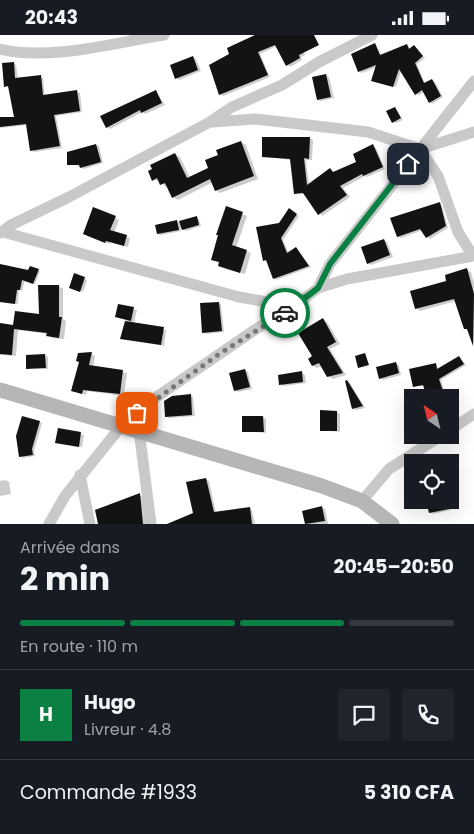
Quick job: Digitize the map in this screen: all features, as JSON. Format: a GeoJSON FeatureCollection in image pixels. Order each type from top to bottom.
{"type":"FeatureCollection","features":[{"type":"Feature","properties":{"kind":"main road"},"geometry":{"type":"LineString","coordinates":[[0,390],[322,486],[362,501],[392,524]]}},
{"type":"Feature","properties":{"kind":"street"},"geometry":{"type":"LineString","coordinates":[[0,49],[18,53],[50,53],[164,35]]}},
{"type":"Feature","properties":{"kind":"street"},"geometry":{"type":"LineString","coordinates":[[3,228],[67,198],[208,123],[232,107],[282,85],[318,62],[372,35]]}},
{"type":"Feature","properties":{"kind":"street"},"geometry":{"type":"LineString","coordinates":[[318,288],[330,264],[474,81]]}},
{"type":"Feature","properties":{"kind":"street"},"geometry":{"type":"LineString","coordinates":[[208,123],[256,119],[303,126],[368,132],[420,149],[474,132]]}},
{"type":"Feature","properties":{"kind":"street"},"geometry":{"type":"LineString","coordinates":[[47,523],[80,475],[122,425],[167,390],[318,288],[347,279],[473,256],[458,232],[438,176],[420,149]]}},
{"type":"Feature","properties":{"kind":"street"},"geometry":{"type":"LineString","coordinates":[[3,228],[239,297],[267,302],[300,301]]}},
{"type":"Feature","properties":{"kind":"street"},"geometry":{"type":"LineString","coordinates":[[459,424],[474,414]]}},
{"type":"Feature","properties":{"kind":"street"},"geometry":{"type":"LineString","coordinates":[[139,430],[151,524]]}},
{"type":"Feature","properties":{"kind":"street"},"geometry":{"type":"LineString","coordinates":[[362,501],[389,469],[428,444]]}},
{"type":"Feature","properties":{"kind":"street"},"geometry":{"type":"LineString","coordinates":[[80,475],[90,524]]}},
{"type":"Feature","properties":{"kind":"building"},"geometry":{"type":"Polygon","coordinates":[[[255,35],[314,35],[319,45],[299,55],[300,58],[286,66],[275,45],[258,52],[268,75],[219,95],[209,65],[229,54],[227,48],[255,35]]]}},
{"type":"Feature","properties":{"kind":"building"},"geometry":{"type":"Polygon","coordinates":[[[375,43],[380,55],[407,44],[409,49],[414,45],[423,56],[415,63],[424,83],[432,79],[441,96],[429,103],[422,90],[415,95],[399,69],[393,87],[371,81],[376,65],[358,72],[351,54],[375,43]]]}},
{"type":"Feature","properties":{"kind":"building"},"geometry":{"type":"Polygon","coordinates":[[[193,56],[198,70],[175,79],[170,65],[193,56]]]}},
{"type":"Feature","properties":{"kind":"building"},"geometry":{"type":"Polygon","coordinates":[[[14,62],[15,78],[41,75],[43,95],[77,90],[80,111],[54,115],[60,146],[30,151],[26,124],[0,127],[0,117],[14,117],[8,86],[4,87],[2,63],[14,62]]]}},
{"type":"Feature","properties":{"kind":"building"},"geometry":{"type":"Polygon","coordinates":[[[326,74],[331,97],[317,100],[312,77],[326,74]]]}},
{"type":"Feature","properties":{"kind":"building"},"geometry":{"type":"Polygon","coordinates":[[[156,90],[162,103],[141,113],[140,110],[106,128],[100,116],[156,90]]]}},
{"type":"Feature","properties":{"kind":"building"},"geometry":{"type":"Polygon","coordinates":[[[395,107],[401,118],[392,123],[386,111],[395,107]]]}},
{"type":"Feature","properties":{"kind":"building"},"geometry":{"type":"Polygon","coordinates":[[[262,137],[310,137],[309,159],[304,158],[307,185],[330,168],[333,172],[356,162],[353,154],[373,144],[383,167],[363,176],[362,174],[340,186],[347,195],[318,215],[303,193],[294,194],[290,159],[262,157],[262,137]]]}},
{"type":"Feature","properties":{"kind":"building"},"geometry":{"type":"Polygon","coordinates":[[[241,141],[254,176],[215,191],[210,179],[172,198],[165,183],[160,185],[157,178],[152,181],[148,171],[152,169],[150,165],[175,153],[187,178],[208,168],[205,160],[218,155],[216,150],[241,141]]]}},
{"type":"Feature","properties":{"kind":"building"},"geometry":{"type":"Polygon","coordinates":[[[96,144],[101,162],[80,168],[79,165],[67,165],[67,152],[96,144]]]}},
{"type":"Feature","properties":{"kind":"building"},"geometry":{"type":"Polygon","coordinates":[[[440,202],[446,226],[426,238],[420,229],[397,237],[390,218],[440,202]]]}},
{"type":"Feature","properties":{"kind":"building"},"geometry":{"type":"Polygon","coordinates":[[[226,206],[243,212],[232,245],[247,250],[240,273],[218,266],[219,262],[211,260],[218,235],[216,235],[226,206]]]}},
{"type":"Feature","properties":{"kind":"building"},"geometry":{"type":"Polygon","coordinates":[[[93,207],[116,216],[110,230],[127,235],[124,246],[106,241],[105,243],[83,234],[93,207]]]}},
{"type":"Feature","properties":{"kind":"building"},"geometry":{"type":"Polygon","coordinates":[[[289,208],[297,214],[281,238],[287,253],[296,247],[309,266],[273,279],[266,260],[263,261],[256,227],[279,223],[289,208]]]}},
{"type":"Feature","properties":{"kind":"building"},"geometry":{"type":"Polygon","coordinates":[[[197,216],[199,225],[182,230],[179,221],[197,216]]]}},
{"type":"Feature","properties":{"kind":"building"},"geometry":{"type":"Polygon","coordinates":[[[177,220],[179,230],[157,234],[155,225],[177,220]]]}},
{"type":"Feature","properties":{"kind":"building"},"geometry":{"type":"Polygon","coordinates":[[[384,239],[390,255],[367,264],[361,247],[384,239]]]}},
{"type":"Feature","properties":{"kind":"building"},"geometry":{"type":"Polygon","coordinates":[[[0,264],[28,270],[30,266],[39,269],[33,284],[22,280],[20,290],[17,290],[15,304],[0,302],[0,264]]]}},
{"type":"Feature","properties":{"kind":"building"},"geometry":{"type":"Polygon","coordinates":[[[467,268],[474,294],[473,346],[467,329],[464,329],[454,299],[415,309],[410,291],[446,281],[445,275],[467,268]]]}},
{"type":"Feature","properties":{"kind":"building"},"geometry":{"type":"Polygon","coordinates":[[[74,273],[85,277],[80,292],[69,288],[74,273]]]}},
{"type":"Feature","properties":{"kind":"building"},"geometry":{"type":"Polygon","coordinates":[[[38,285],[59,285],[59,317],[62,317],[59,338],[46,336],[47,333],[14,329],[12,355],[0,354],[0,323],[13,325],[15,311],[39,314],[38,285]]]}},
{"type":"Feature","properties":{"kind":"building"},"geometry":{"type":"Polygon","coordinates":[[[219,302],[222,331],[202,333],[200,303],[219,302]]]}},
{"type":"Feature","properties":{"kind":"building"},"geometry":{"type":"Polygon","coordinates":[[[118,304],[134,307],[131,321],[115,317],[118,304]]]}},
{"type":"Feature","properties":{"kind":"building"},"geometry":{"type":"Polygon","coordinates":[[[323,318],[336,342],[327,347],[343,373],[327,377],[319,363],[312,366],[308,359],[312,356],[298,333],[323,318]]]}},
{"type":"Feature","properties":{"kind":"building"},"geometry":{"type":"Polygon","coordinates":[[[125,321],[164,327],[161,345],[120,339],[125,321]]]}},
{"type":"Feature","properties":{"kind":"building"},"geometry":{"type":"Polygon","coordinates":[[[92,352],[89,365],[123,370],[120,394],[83,390],[82,394],[71,391],[79,362],[76,361],[78,353],[92,352]]]}},
{"type":"Feature","properties":{"kind":"building"},"geometry":{"type":"Polygon","coordinates":[[[365,353],[369,365],[358,368],[355,356],[365,353]]]}},
{"type":"Feature","properties":{"kind":"building"},"geometry":{"type":"Polygon","coordinates":[[[45,354],[46,368],[26,369],[26,355],[45,354]]]}},
{"type":"Feature","properties":{"kind":"building"},"geometry":{"type":"Polygon","coordinates":[[[459,356],[464,364],[439,379],[442,389],[424,389],[423,385],[413,387],[409,369],[436,363],[437,369],[459,356]]]}},
{"type":"Feature","properties":{"kind":"building"},"geometry":{"type":"Polygon","coordinates":[[[396,362],[399,373],[379,379],[376,367],[396,362]]]}},
{"type":"Feature","properties":{"kind":"building"},"geometry":{"type":"Polygon","coordinates":[[[245,369],[250,387],[234,391],[229,373],[245,369]]]}},
{"type":"Feature","properties":{"kind":"building"},"geometry":{"type":"Polygon","coordinates":[[[302,371],[303,382],[279,385],[278,375],[302,371]]]}},
{"type":"Feature","properties":{"kind":"building"},"geometry":{"type":"Polygon","coordinates":[[[347,380],[363,406],[352,409],[345,381],[347,380]]]}},
{"type":"Feature","properties":{"kind":"building"},"geometry":{"type":"Polygon","coordinates":[[[191,394],[192,415],[165,417],[164,401],[172,396],[191,394]]]}},
{"type":"Feature","properties":{"kind":"building"},"geometry":{"type":"Polygon","coordinates":[[[320,410],[337,411],[337,431],[320,431],[320,410]]]}},
{"type":"Feature","properties":{"kind":"building"},"geometry":{"type":"Polygon","coordinates":[[[22,416],[40,421],[32,449],[33,455],[19,457],[16,436],[22,416]]]}},
{"type":"Feature","properties":{"kind":"building"},"geometry":{"type":"Polygon","coordinates":[[[242,416],[263,416],[264,432],[242,432],[242,416]]]}},
{"type":"Feature","properties":{"kind":"building"},"geometry":{"type":"Polygon","coordinates":[[[58,428],[81,432],[79,447],[55,443],[58,428]]]}},
{"type":"Feature","properties":{"kind":"building"},"geometry":{"type":"Polygon","coordinates":[[[206,478],[214,512],[250,507],[252,524],[167,524],[193,513],[186,482],[206,478]]]}},
{"type":"Feature","properties":{"kind":"building"},"geometry":{"type":"Polygon","coordinates":[[[140,493],[143,524],[98,524],[95,510],[140,493]]]}},
{"type":"Feature","properties":{"kind":"building"},"geometry":{"type":"Polygon","coordinates":[[[322,506],[325,521],[305,524],[302,511],[322,506]]]}},
{"type":"Feature","properties":{"kind":"building"},"geometry":{"type":"Polygon","coordinates":[[[428,509],[449,509],[429,513],[428,509]]]}},
{"type":"Feature","properties":{"kind":"way so far"},"geometry":{"type":"LineString","coordinates":[[137,413],[152,400],[219,354],[256,329],[285,313]]}},
{"type":"Feature","properties":{"kind":"route"},"geometry":{"type":"LineString","coordinates":[[285,313],[318,288],[330,264],[408,164]]}}]}
